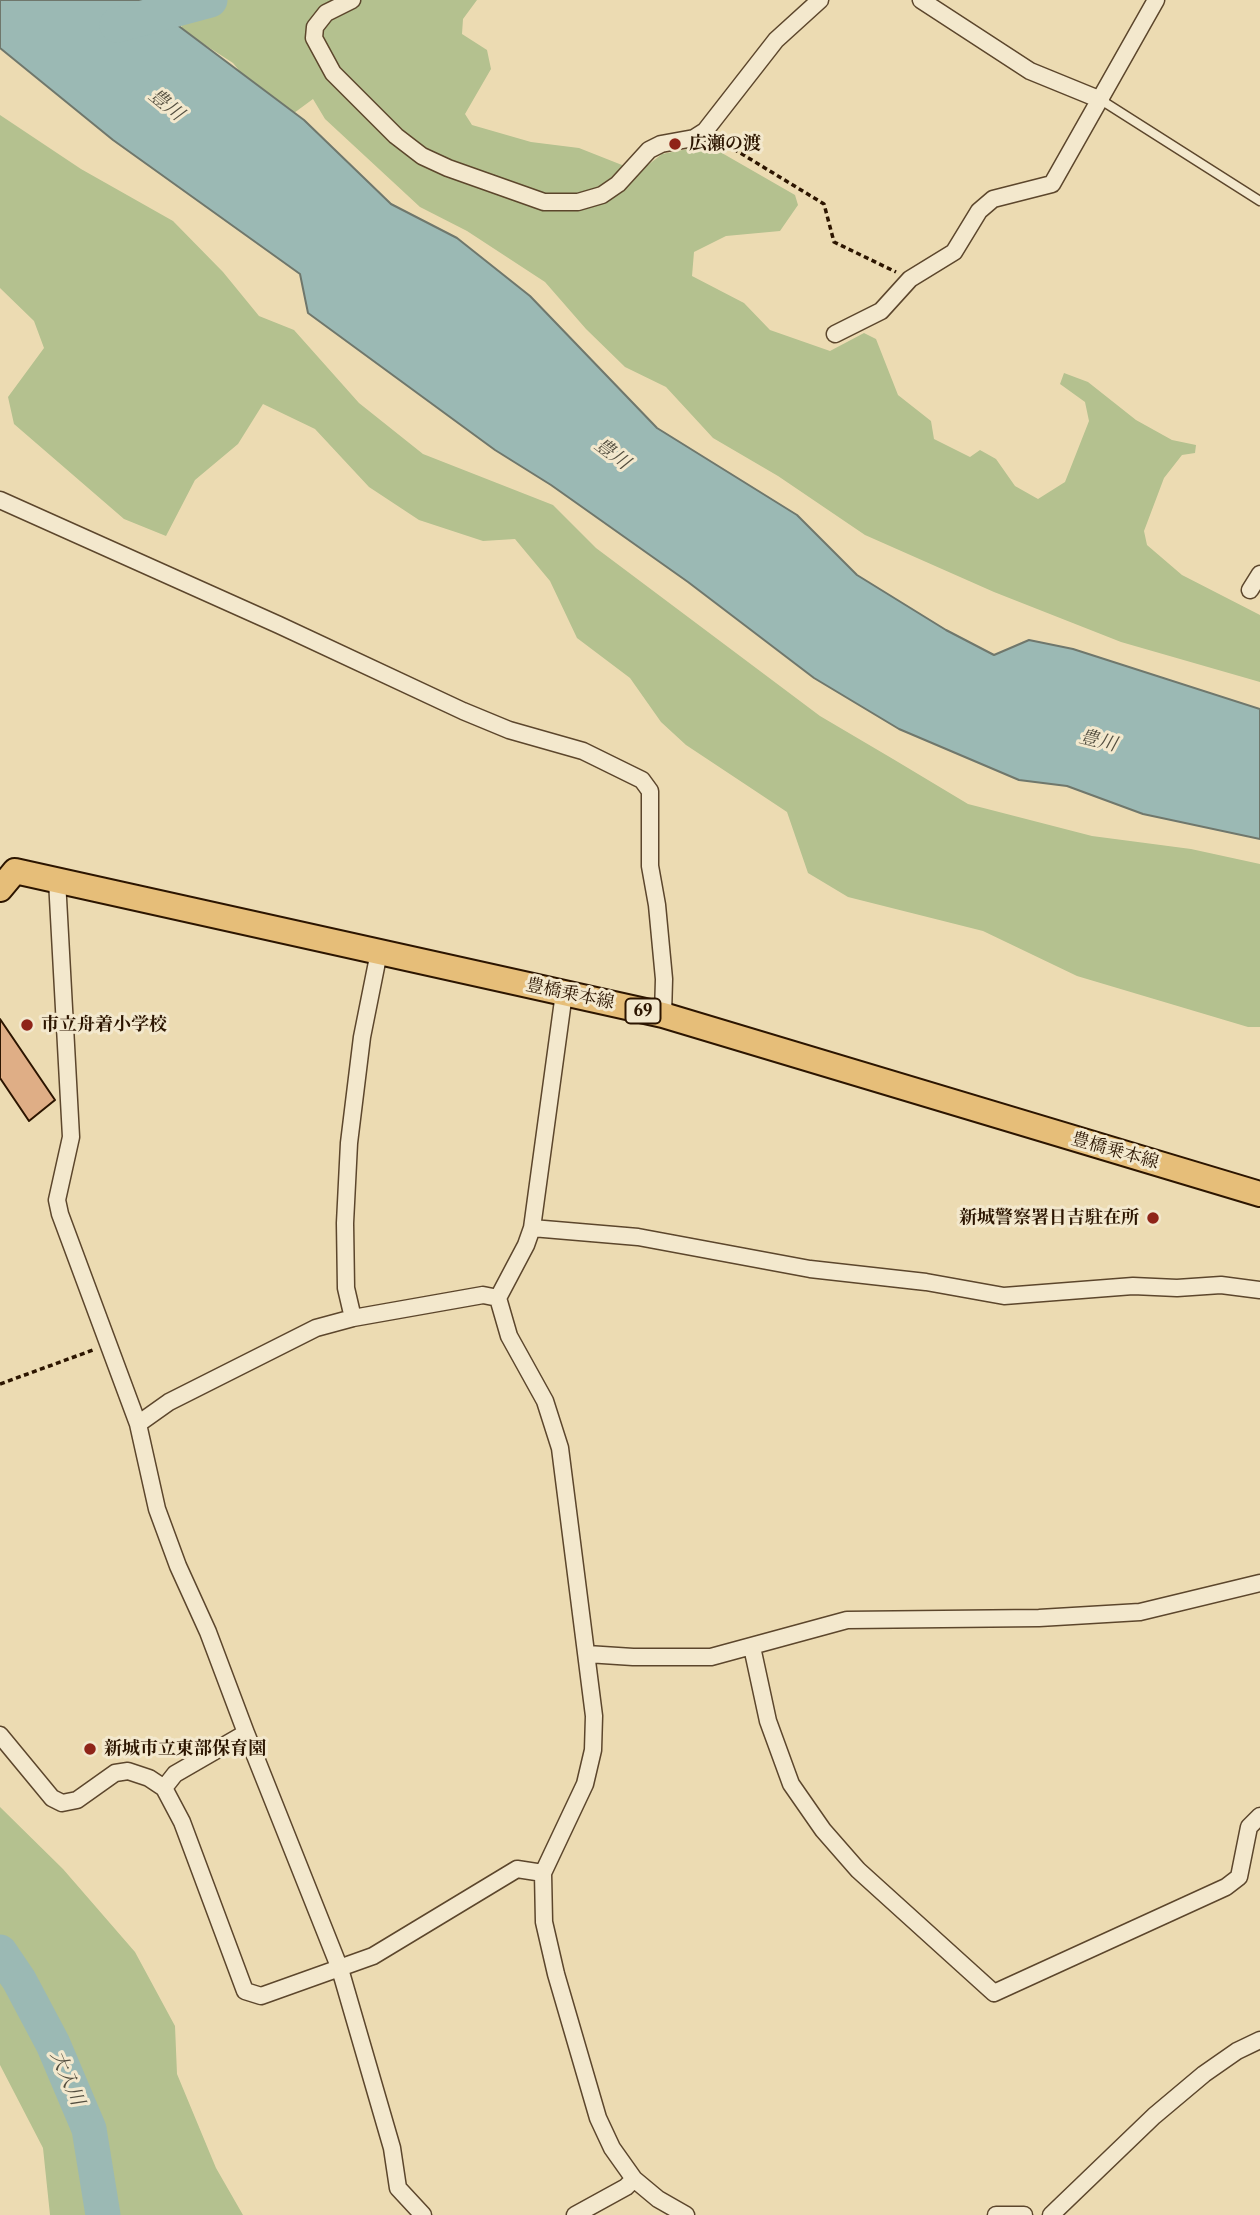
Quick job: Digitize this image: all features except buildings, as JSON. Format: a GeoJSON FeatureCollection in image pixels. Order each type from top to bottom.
{"type":"FeatureCollection","features":[{"type":"Feature","properties":{"kind":"main road","name":"豊橋乗本線"},"geometry":{"type":"LineString","coordinates":[[0,889],[15,871],[663,1015],[1260,1194]]}},
{"type":"Feature","properties":{"kind":"street"},"geometry":{"type":"LineString","coordinates":[[352,0],[327,13],[316,27],[314,38],[333,73],[396,136],[422,156],[544,202],[578,202],[602,195],[618,184],[649,150],[661,144],[694,138],[705,131],[776,40],[820,0]]}},
{"type":"Feature","properties":{"kind":"street"},"geometry":{"type":"LineString","coordinates":[[921,0],[1030,71],[1101,100]]}},
{"type":"Feature","properties":{"kind":"street"},"geometry":{"type":"LineString","coordinates":[[835,334],[881,311],[910,279],[954,252],[979,211],[993,199],[1052,184],[1156,0]]}},
{"type":"Feature","properties":{"kind":"street"},"geometry":{"type":"LineString","coordinates":[[0,500],[463,711],[509,730],[583,751],[642,780],[650,791],[650,866],[662,954],[663,1015]]}},
{"type":"Feature","properties":{"kind":"street"},"geometry":{"type":"LineString","coordinates":[[1250,590],[1260,574]]}},
{"type":"Feature","properties":{"kind":"street"},"geometry":{"type":"LineString","coordinates":[[57,880],[56,911],[71,1137],[57,1200],[138,1424],[157,1509],[340,1969],[392,2148],[398,2188],[422,2215]]}},
{"type":"Feature","properties":{"kind":"street"},"geometry":{"type":"LineString","coordinates":[[353,1318],[346,1288],[345,1223],[349,1143],[362,1037],[379,952]]}},
{"type":"Feature","properties":{"kind":"street"},"geometry":{"type":"LineString","coordinates":[[564,993],[531,1228],[526,1245],[498,1298],[509,1336],[545,1401],[560,1448],[594,1716],[593,1750],[585,1784],[543,1873],[544,1922],[556,1974],[596,2108],[612,2148],[634,2179],[658,2199],[686,2215]]}},
{"type":"Feature","properties":{"kind":"street"},"geometry":{"type":"LineString","coordinates":[[531,1228],[638,1237],[810,1269],[926,1282],[1004,1296],[1133,1286],[1177,1288],[1221,1285],[1260,1290]]}},
{"type":"Feature","properties":{"kind":"street"},"geometry":{"type":"LineString","coordinates":[[138,1424],[169,1402],[316,1328],[353,1318],[482,1295],[498,1298]]}},
{"type":"Feature","properties":{"kind":"street"},"geometry":{"type":"LineString","coordinates":[[587,1654],[711,1657],[847,1620],[1039,1618],[1140,1612],[1260,1583]]}},
{"type":"Feature","properties":{"kind":"street"},"geometry":{"type":"LineString","coordinates":[[752,1647],[768,1721],[791,1784],[823,1830],[858,1870],[994,1993],[1226,1887],[1239,1877],[1249,1828],[1260,1816]]}},
{"type":"Feature","properties":{"kind":"street"},"geometry":{"type":"LineString","coordinates":[[164,1788],[175,1774],[246,1733]]}},
{"type":"Feature","properties":{"kind":"street"},"geometry":{"type":"LineString","coordinates":[[0,1735],[52,1798],[62,1803],[77,1800],[115,1773],[128,1771],[149,1778],[164,1788],[182,1822],[245,1991],[261,1996],[373,1956],[517,1869],[543,1873]]}},
{"type":"Feature","properties":{"kind":"street"},"geometry":{"type":"LineString","coordinates":[[1051,2215],[1154,2116],[1204,2074],[1237,2051],[1260,2040]]}},
{"type":"Feature","properties":{"kind":"street"},"geometry":{"type":"LineString","coordinates":[[575,2215],[626,2187],[634,2179]]}},
{"type":"Feature","properties":{"kind":"street"},"geometry":{"type":"LineString","coordinates":[[996,2215],[1024,2215]]}},
{"type":"Feature","properties":{"kind":"lane"},"geometry":{"type":"LineString","coordinates":[[1101,100],[1260,201]]}},
{"type":"Feature","properties":{"kind":"path"},"geometry":{"type":"LineString","coordinates":[[705,131],[824,204],[834,242],[910,279]]}},
{"type":"Feature","properties":{"kind":"path"},"geometry":{"type":"LineString","coordinates":[[0,1384],[108,1345]]}},
{"type":"Feature","properties":{"kind":"green space"},"geometry":{"type":"Polygon","coordinates":[[[179,0],[477,0],[463,19],[462,34],[487,50],[491,69],[465,114],[472,125],[531,142],[579,148],[622,165],[648,165],[662,154],[708,145],[795,195],[798,205],[780,231],[726,236],[694,252],[692,276],[744,303],[770,330],[830,351],[864,333],[876,339],[898,395],[931,421],[934,439],[970,457],[980,450],[996,459],[1015,486],[1038,499],[1065,482],[1089,421],[1085,402],[1060,384],[1064,373],[1088,382],[1136,420],[1172,440],[1196,445],[1195,453],[1182,455],[1164,478],[1144,531],[1147,545],[1182,575],[1260,615],[1260,682],[1121,642],[994,592],[865,535],[778,476],[713,438],[666,387],[625,367],[586,329],[545,282],[467,231],[420,207],[325,119],[313,99],[294,113],[268,106],[233,63],[182,30],[179,0]]]}},
{"type":"Feature","properties":{"kind":"green space"},"geometry":{"type":"Polygon","coordinates":[[[0,115],[81,169],[173,221],[223,272],[259,316],[294,330],[359,403],[423,454],[553,505],[596,548],[820,716],[968,804],[1092,836],[1191,849],[1260,864],[1260,1027],[1248,1027],[1077,976],[983,931],[848,897],[808,873],[787,812],[686,745],[661,722],[630,678],[577,638],[550,581],[515,539],[483,541],[419,520],[369,487],[315,429],[263,404],[238,444],[195,480],[166,536],[124,519],[14,424],[8,397],[44,348],[34,321],[0,288],[0,115]]]}},
{"type":"Feature","properties":{"kind":"green space"},"geometry":{"type":"Polygon","coordinates":[[[0,1807],[63,1869],[135,1952],[175,2026],[177,2074],[216,2168],[243,2215],[50,2215],[43,2148],[0,2065],[0,1807]]]}},
{"type":"Feature","properties":{"kind":"water","name":"豊川"},"geometry":{"type":"Polygon","coordinates":[[[0,0],[144,0],[304,120],[391,204],[457,238],[530,296],[657,428],[797,515],[857,575],[946,630],[994,655],[1029,640],[1073,649],[1260,709],[1260,839],[1143,814],[1067,786],[1019,780],[899,729],[814,678],[688,582],[551,485],[495,450],[308,313],[300,274],[113,140],[0,48],[0,0]]]}},
{"type":"Feature","properties":{"kind":"waterway"},"geometry":{"type":"LineString","coordinates":[[117,25],[210,0]]}},
{"type":"Feature","properties":{"kind":"waterway","name":"大入川"},"geometry":{"type":"LineString","coordinates":[[0,1952],[19,1980],[53,2044],[89,2129],[103,2215]]}},
{"type":"Feature","properties":{"kind":"place","name":"広瀬の渡"},"geometry":{"type":"Point","coordinates":[675,144]}},
{"type":"Feature","properties":{"kind":"place","name":"市立舟着小学校"},"geometry":{"type":"Point","coordinates":[27,1025]}},
{"type":"Feature","properties":{"kind":"place","name":"新城警察署日吉駐在所"},"geometry":{"type":"Point","coordinates":[1153,1218]}},
{"type":"Feature","properties":{"kind":"place","name":"新城市立東部保育園"},"geometry":{"type":"Point","coordinates":[90,1749]}}]}
